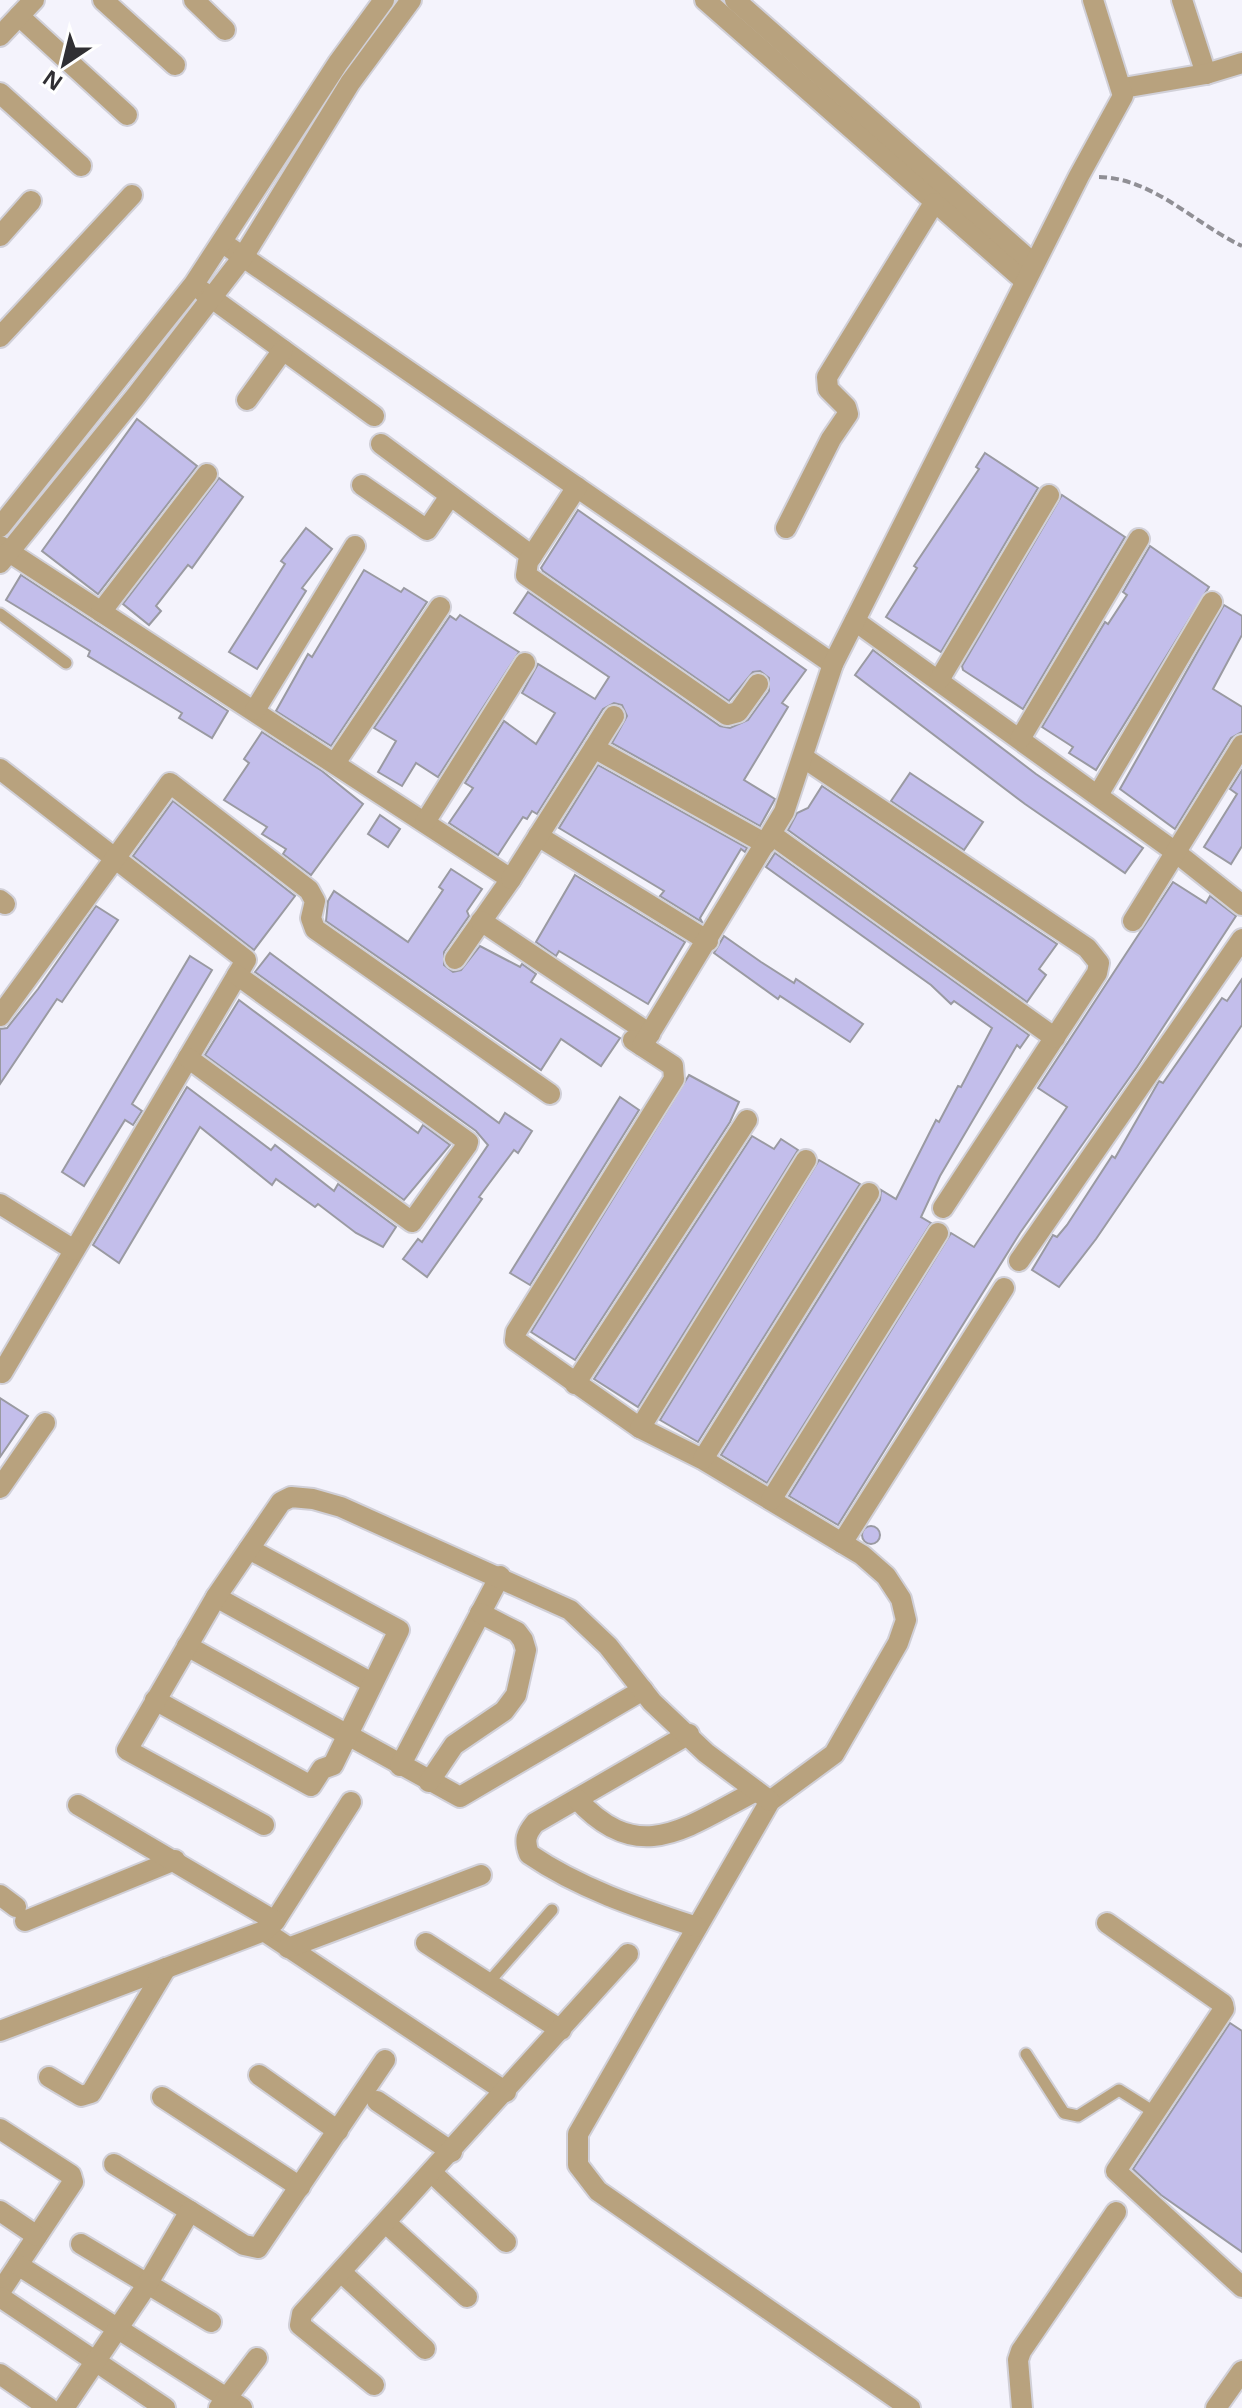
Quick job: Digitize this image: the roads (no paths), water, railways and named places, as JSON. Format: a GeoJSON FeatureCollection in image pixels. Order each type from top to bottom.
{"type":"FeatureCollection","features":[{"type":"Feature","properties":{"kind":"street"},"geometry":{"type":"LineString","coordinates":[[0,36],[34,0]]}},
{"type":"Feature","properties":{"kind":"street"},"geometry":{"type":"LineString","coordinates":[[103,0],[175,65]]}},
{"type":"Feature","properties":{"kind":"street"},"geometry":{"type":"LineString","coordinates":[[194,0],[225,30]]}},
{"type":"Feature","properties":{"kind":"street"},"geometry":{"type":"LineString","coordinates":[[0,527],[194,284],[338,63],[384,0]]}},
{"type":"Feature","properties":{"kind":"street"},"geometry":{"type":"LineString","coordinates":[[411,0],[342,95],[243,257],[3,554],[255,710],[511,879]]}},
{"type":"Feature","properties":{"kind":"street"},"geometry":{"type":"LineString","coordinates":[[705,0],[934,203],[1030,272]]}},
{"type":"Feature","properties":{"kind":"street"},"geometry":{"type":"LineString","coordinates":[[735,0],[1030,272]]}},
{"type":"Feature","properties":{"kind":"street"},"geometry":{"type":"LineString","coordinates":[[642,1040],[708,941],[769,840],[792,795],[833,664],[1079,176],[1119,105],[1123,88],[1093,0]]}},
{"type":"Feature","properties":{"kind":"street"},"geometry":{"type":"LineString","coordinates":[[1182,0],[1206,74]]}},
{"type":"Feature","properties":{"kind":"street"},"geometry":{"type":"LineString","coordinates":[[19,16],[127,115]]}},
{"type":"Feature","properties":{"kind":"street"},"geometry":{"type":"LineString","coordinates":[[1123,88],[1206,74],[1242,63]]}},
{"type":"Feature","properties":{"kind":"street"},"geometry":{"type":"LineString","coordinates":[[0,93],[81,166]]}},
{"type":"Feature","properties":{"kind":"street"},"geometry":{"type":"LineString","coordinates":[[0,337],[132,195]]}},
{"type":"Feature","properties":{"kind":"street"},"geometry":{"type":"LineString","coordinates":[[0,236],[31,201]]}},
{"type":"Feature","properties":{"kind":"street"},"geometry":{"type":"LineString","coordinates":[[786,528],[831,439],[848,414],[846,407],[828,389],[827,377],[934,203]]}},
{"type":"Feature","properties":{"kind":"street"},"geometry":{"type":"LineString","coordinates":[[223,243],[833,664]]}},
{"type":"Feature","properties":{"kind":"street"},"geometry":{"type":"LineString","coordinates":[[194,284],[374,416]]}},
{"type":"Feature","properties":{"kind":"street"},"geometry":{"type":"LineString","coordinates":[[247,400],[283,350]]}},
{"type":"Feature","properties":{"kind":"street"},"geometry":{"type":"LineString","coordinates":[[381,444],[532,556]]}},
{"type":"Feature","properties":{"kind":"street"},"geometry":{"type":"LineString","coordinates":[[101,612],[207,474]]}},
{"type":"Feature","properties":{"kind":"street"},"geometry":{"type":"LineString","coordinates":[[362,485],[427,530],[450,496]]}},
{"type":"Feature","properties":{"kind":"street"},"geometry":{"type":"LineString","coordinates":[[577,487],[532,556],[526,567],[526,575],[727,715],[738,712],[758,684]]}},
{"type":"Feature","properties":{"kind":"street"},"geometry":{"type":"LineString","coordinates":[[939,680],[1049,495]]}},
{"type":"Feature","properties":{"kind":"street"},"geometry":{"type":"LineString","coordinates":[[1020,739],[1139,539]]}},
{"type":"Feature","properties":{"kind":"street"},"geometry":{"type":"LineString","coordinates":[[255,710],[355,546]]}},
{"type":"Feature","properties":{"kind":"street"},"geometry":{"type":"LineString","coordinates":[[1098,795],[1212,602]]}},
{"type":"Feature","properties":{"kind":"street"},"geometry":{"type":"LineString","coordinates":[[335,763],[440,607]]}},
{"type":"Feature","properties":{"kind":"street"},"geometry":{"type":"LineString","coordinates":[[855,621],[1098,795],[1242,905]]}},
{"type":"Feature","properties":{"kind":"street"},"geometry":{"type":"LineString","coordinates":[[425,822],[525,663]]}},
{"type":"Feature","properties":{"kind":"street"},"geometry":{"type":"LineString","coordinates":[[455,959],[511,879],[614,716]]}},
{"type":"Feature","properties":{"kind":"street"},"geometry":{"type":"LineString","coordinates":[[1133,921],[1242,745]]}},
{"type":"Feature","properties":{"kind":"street"},"geometry":{"type":"LineString","coordinates":[[594,748],[769,840],[1055,1038]]}},
{"type":"Feature","properties":{"kind":"street"},"geometry":{"type":"LineString","coordinates":[[804,758],[1097,956],[1097,973],[943,1208]]}},
{"type":"Feature","properties":{"kind":"street"},"geometry":{"type":"LineString","coordinates":[[0,769],[245,958],[2,1373]]}},
{"type":"Feature","properties":{"kind":"street"},"geometry":{"type":"LineString","coordinates":[[0,1016],[166,786],[175,785],[309,890],[315,901],[311,918],[315,929],[550,1094]]}},
{"type":"Feature","properties":{"kind":"street"},"geometry":{"type":"LineString","coordinates":[[538,836],[708,941]]}},
{"type":"Feature","properties":{"kind":"street"},"geometry":{"type":"LineString","coordinates":[[481,921],[673,1066],[674,1079],[516,1332],[515,1340],[640,1428],[703,1459],[842,1543],[886,1576],[901,1599],[906,1620],[898,1643],[834,1754],[763,1796],[668,1836],[651,1838],[636,1837],[604,1823],[577,1799]]}},
{"type":"Feature","properties":{"kind":"street"},"geometry":{"type":"LineString","coordinates":[[1019,1261],[1242,939]]}},
{"type":"Feature","properties":{"kind":"street"},"geometry":{"type":"LineString","coordinates":[[188,1058],[410,1221],[467,1145],[468,1142],[237,975]]}},
{"type":"Feature","properties":{"kind":"street"},"geometry":{"type":"LineString","coordinates":[[575,1384],[747,1120]]}},
{"type":"Feature","properties":{"kind":"street"},"geometry":{"type":"LineString","coordinates":[[640,1428],[806,1160]]}},
{"type":"Feature","properties":{"kind":"street"},"geometry":{"type":"LineString","coordinates":[[703,1459],[869,1193]]}},
{"type":"Feature","properties":{"kind":"street"},"geometry":{"type":"LineString","coordinates":[[0,1204],[74,1250]]}},
{"type":"Feature","properties":{"kind":"street"},"geometry":{"type":"LineString","coordinates":[[771,1500],[938,1233]]}},
{"type":"Feature","properties":{"kind":"street"},"geometry":{"type":"LineString","coordinates":[[842,1543],[1004,1288]]}},
{"type":"Feature","properties":{"kind":"street"},"geometry":{"type":"LineString","coordinates":[[0,1488],[45,1423]]}},
{"type":"Feature","properties":{"kind":"street"},"geometry":{"type":"LineString","coordinates":[[264,1825],[130,1754],[129,1744],[216,1597],[281,1502],[291,1497],[341,1507],[570,1610],[608,1646],[643,1690],[706,1753],[763,1796]]}},
{"type":"Feature","properties":{"kind":"street"},"geometry":{"type":"LineString","coordinates":[[155,1700],[312,1786],[322,1769],[333,1765],[399,1630],[249,1549]]}},
{"type":"Feature","properties":{"kind":"street"},"geometry":{"type":"LineString","coordinates":[[400,1766],[500,1576]]}},
{"type":"Feature","properties":{"kind":"street"},"geometry":{"type":"LineString","coordinates":[[216,1597],[372,1683]]}},
{"type":"Feature","properties":{"kind":"street"},"geometry":{"type":"LineString","coordinates":[[429,1782],[454,1745],[504,1711],[516,1695],[526,1650],[523,1640],[517,1632],[480,1613]]}},
{"type":"Feature","properties":{"kind":"street"},"geometry":{"type":"LineString","coordinates":[[187,1646],[454,1795],[465,1795],[643,1690]]}},
{"type":"Feature","properties":{"kind":"street"},"geometry":{"type":"LineString","coordinates":[[689,1734],[535,1823],[526,1834],[529,1854],[626,1904],[697,1927]]}},
{"type":"Feature","properties":{"kind":"street"},"geometry":{"type":"LineString","coordinates":[[763,1796],[697,1927],[578,2134],[578,2165],[598,2191],[910,2408]]}},
{"type":"Feature","properties":{"kind":"street"},"geometry":{"type":"LineString","coordinates":[[0,2031],[270,1926],[351,1802]]}},
{"type":"Feature","properties":{"kind":"street"},"geometry":{"type":"LineString","coordinates":[[78,1805],[175,1860],[270,1926],[288,1948],[506,2092]]}},
{"type":"Feature","properties":{"kind":"street"},"geometry":{"type":"LineString","coordinates":[[14,1908],[175,1860]]}},
{"type":"Feature","properties":{"kind":"street"},"geometry":{"type":"LineString","coordinates":[[288,1948],[481,1875]]}},
{"type":"Feature","properties":{"kind":"street"},"geometry":{"type":"LineString","coordinates":[[1107,1923],[1219,2001],[1224,2009],[1242,2022]]}},
{"type":"Feature","properties":{"kind":"street"},"geometry":{"type":"LineString","coordinates":[[426,1943],[561,2030]]}},
{"type":"Feature","properties":{"kind":"street"},"geometry":{"type":"LineString","coordinates":[[374,2385],[299,2321],[628,1954]]}},
{"type":"Feature","properties":{"kind":"street"},"geometry":{"type":"LineString","coordinates":[[49,2077],[81,2096],[91,2093],[166,1968]]}},
{"type":"Feature","properties":{"kind":"street"},"geometry":{"type":"LineString","coordinates":[[1224,2009],[1116,2171],[1242,2287]]}},
{"type":"Feature","properties":{"kind":"street"},"geometry":{"type":"LineString","coordinates":[[114,2164],[251,2249],[258,2248],[385,2060]]}},
{"type":"Feature","properties":{"kind":"street"},"geometry":{"type":"LineString","coordinates":[[259,2075],[338,2131]]}},
{"type":"Feature","properties":{"kind":"street"},"geometry":{"type":"LineString","coordinates":[[162,2097],[300,2187]]}},
{"type":"Feature","properties":{"kind":"street"},"geometry":{"type":"LineString","coordinates":[[377,2101],[452,2152]]}},
{"type":"Feature","properties":{"kind":"street"},"geometry":{"type":"LineString","coordinates":[[0,2129],[73,2178],[0,2295],[165,2408]]}},
{"type":"Feature","properties":{"kind":"street"},"geometry":{"type":"LineString","coordinates":[[432,2173],[506,2242]]}},
{"type":"Feature","properties":{"kind":"street"},"geometry":{"type":"LineString","coordinates":[[0,2211],[37,2236]]}},
{"type":"Feature","properties":{"kind":"street"},"geometry":{"type":"LineString","coordinates":[[64,2408],[147,2284],[190,2211]]}},
{"type":"Feature","properties":{"kind":"street"},"geometry":{"type":"LineString","coordinates":[[1022,2408],[1018,2360],[1021,2351],[1116,2212]]}},
{"type":"Feature","properties":{"kind":"street"},"geometry":{"type":"LineString","coordinates":[[386,2223],[467,2297]]}},
{"type":"Feature","properties":{"kind":"street"},"geometry":{"type":"LineString","coordinates":[[81,2244],[211,2322]]}},
{"type":"Feature","properties":{"kind":"street"},"geometry":{"type":"LineString","coordinates":[[18,2265],[229,2405],[257,2358]]}},
{"type":"Feature","properties":{"kind":"street"},"geometry":{"type":"LineString","coordinates":[[341,2272],[425,2349]]}},
{"type":"Feature","properties":{"kind":"street"},"geometry":{"type":"LineString","coordinates":[[1216,2408],[1242,2371]]}},
{"type":"Feature","properties":{"kind":"street"},"geometry":{"type":"LineString","coordinates":[[0,2374],[49,2408]]}},
{"type":"Feature","properties":{"kind":"lane"},"geometry":{"type":"LineString","coordinates":[[0,614],[66,663]]}},
{"type":"Feature","properties":{"kind":"lane"},"geometry":{"type":"LineString","coordinates":[[488,1983],[552,1910]]}},
{"type":"Feature","properties":{"kind":"lane"},"geometry":{"type":"LineString","coordinates":[[1026,2054],[1064,2113],[1078,2116],[1119,2090],[1154,2112]]}}]}
